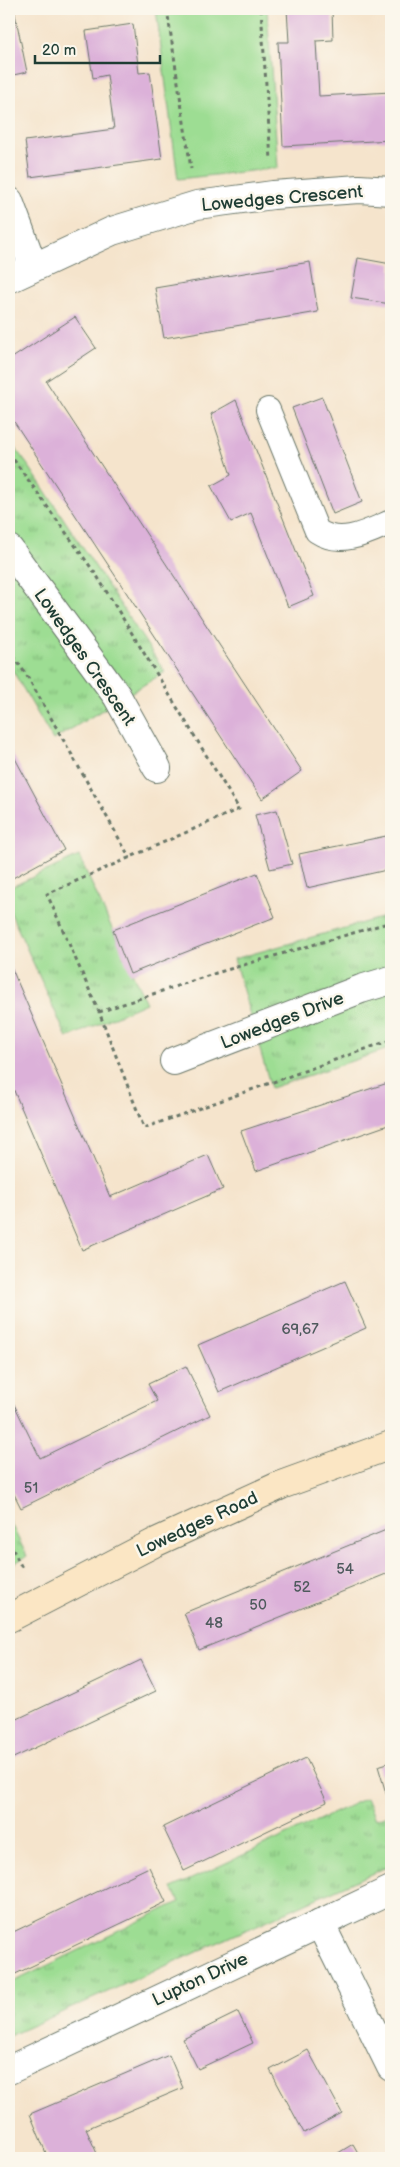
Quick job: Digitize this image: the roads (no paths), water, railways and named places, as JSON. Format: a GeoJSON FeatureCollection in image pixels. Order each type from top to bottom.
{"type":"FeatureCollection","features":[{"type":"Feature","properties":{"kind":"street","name":"Lowedges Crescent"},"geometry":{"type":"LineString","coordinates":[[9,278],[112,231],[197,205],[273,195],[359,189],[391,191]]}},
{"type":"Feature","properties":{"kind":"street"},"geometry":{"type":"LineString","coordinates":[[9,201],[33,266]]}},
{"type":"Feature","properties":{"kind":"street","name":"Lowedges Crescent"},"geometry":{"type":"LineString","coordinates":[[9,549],[117,696],[157,768]]}},
{"type":"Feature","properties":{"kind":"street","name":"Lowedges Drive"},"geometry":{"type":"LineString","coordinates":[[174,1062],[361,989],[391,980]]}},
{"type":"Feature","properties":{"kind":"street","name":"Lowedges Road"},"geometry":{"type":"LineString","coordinates":[[9,1618],[190,1526],[281,1485],[391,1444]]}},
{"type":"Feature","properties":{"kind":"street","name":"Lupton Drive"},"geometry":{"type":"LineString","coordinates":[[9,2070],[391,1890]]}},
{"type":"Feature","properties":{"kind":"street"},"geometry":{"type":"LineString","coordinates":[[320,1923],[391,2067]]}},
{"type":"Feature","properties":{"kind":"lane"},"geometry":{"type":"LineString","coordinates":[[268,410],[317,531],[328,538],[345,538],[369,532],[391,522]]}}]}
